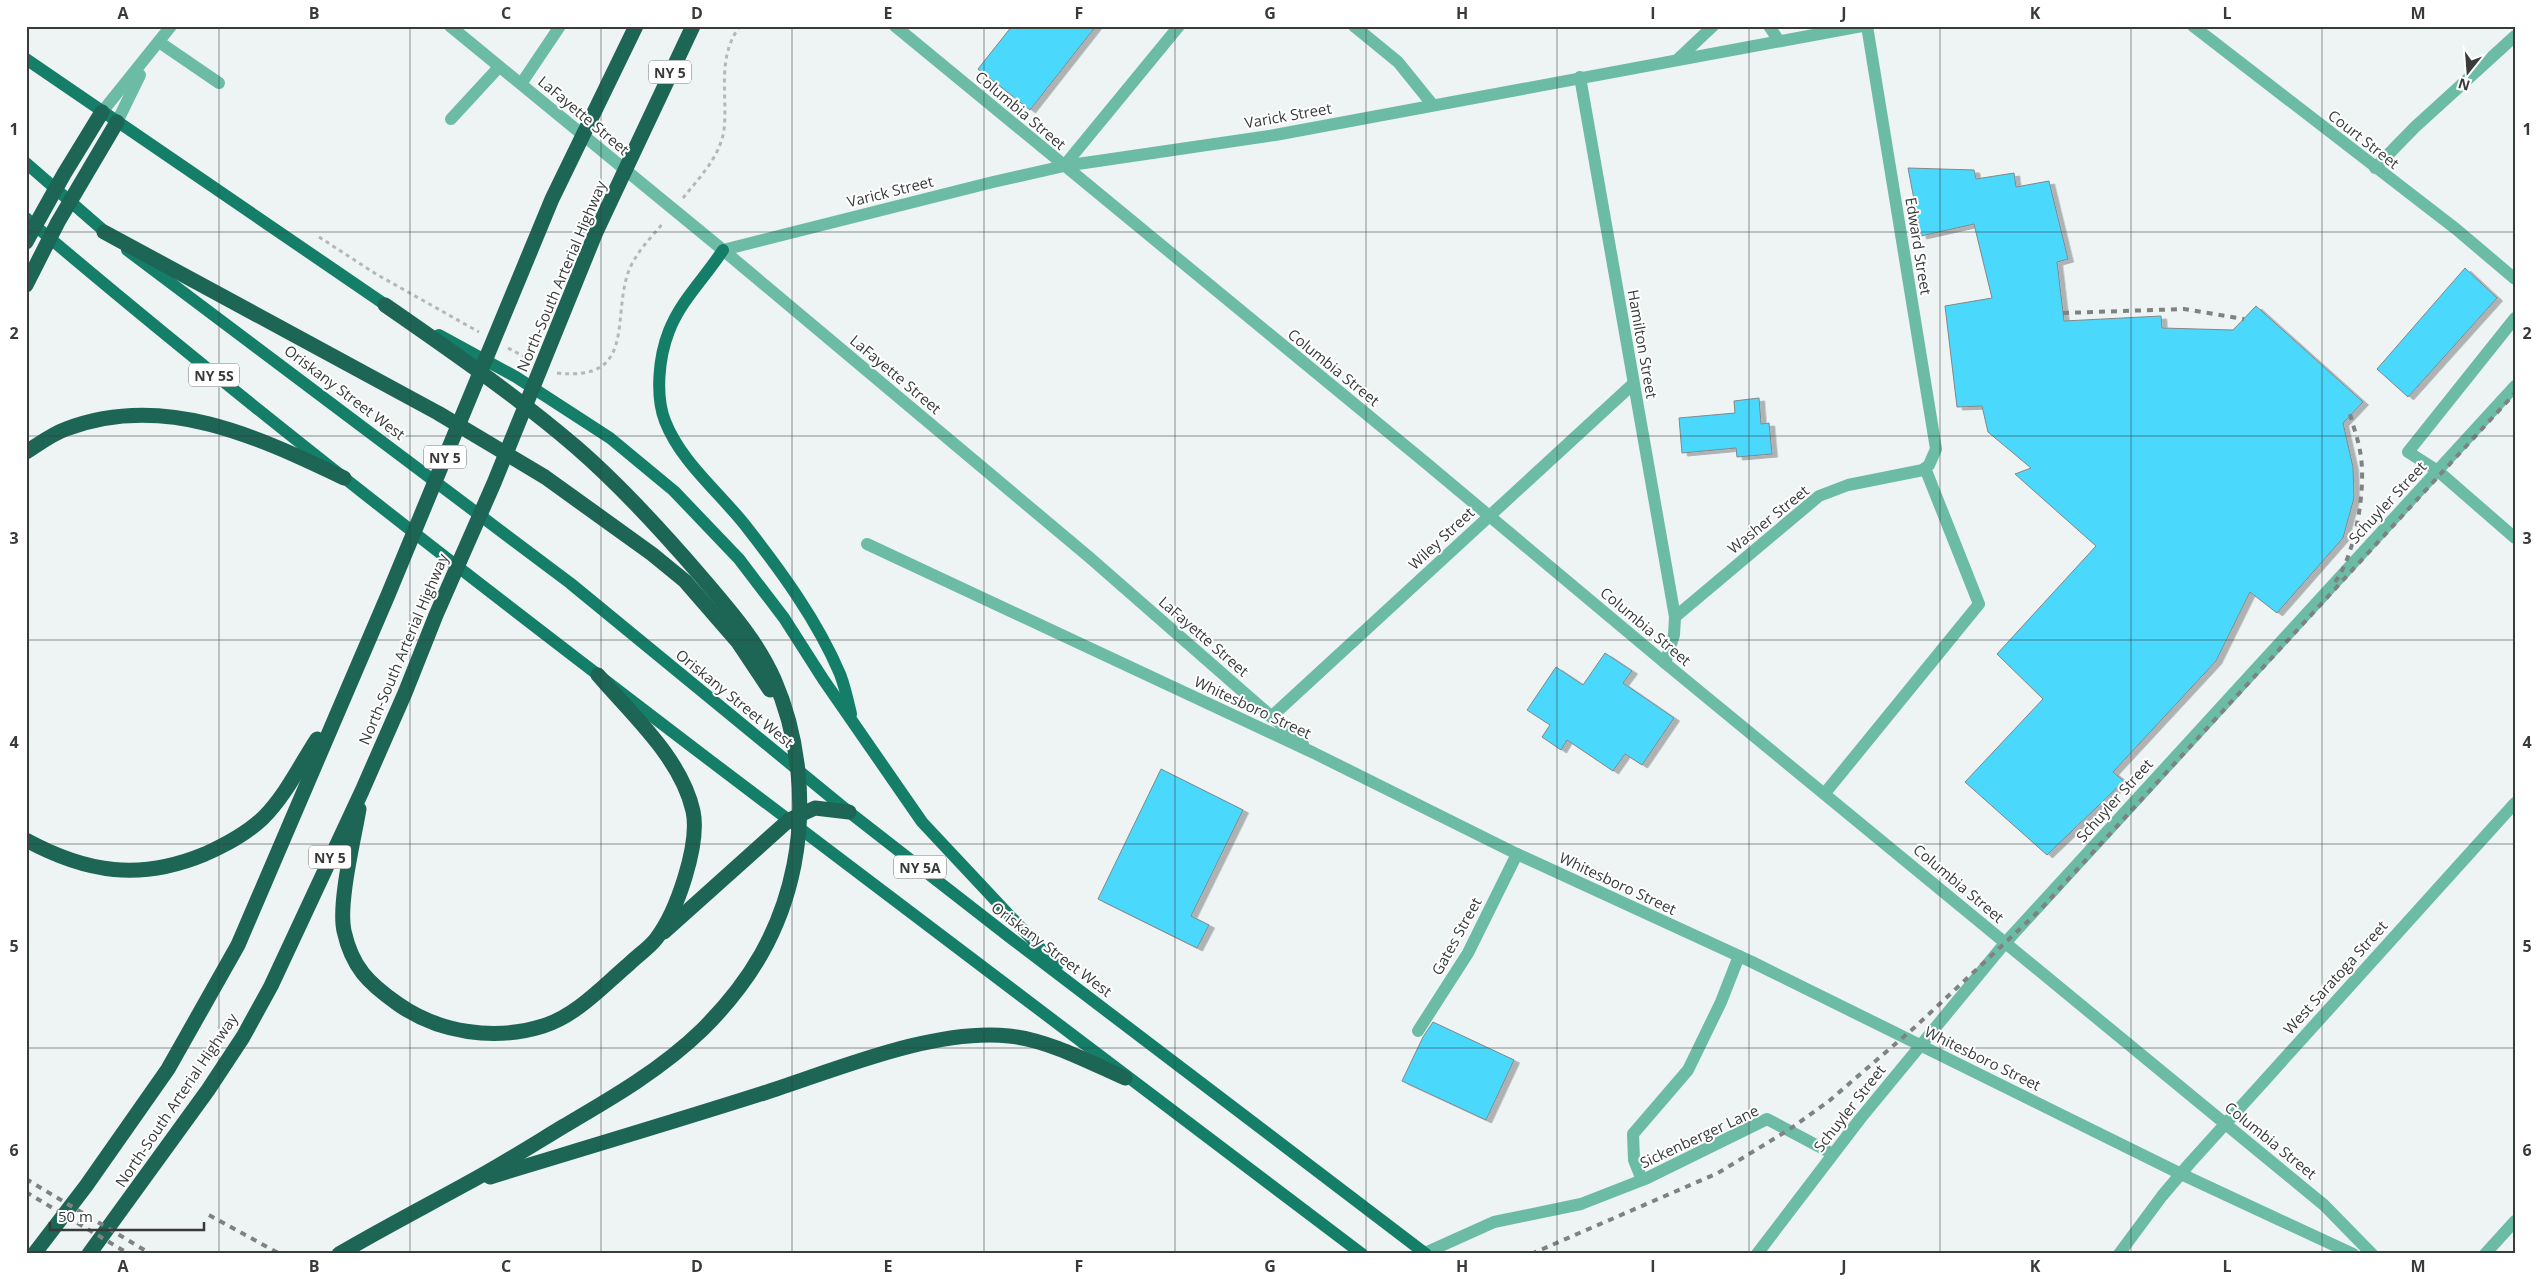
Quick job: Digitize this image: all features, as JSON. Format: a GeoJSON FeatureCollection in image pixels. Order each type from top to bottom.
{"type":"FeatureCollection","features":[{"type":"Feature","properties":{"kind":"highway","name":"North-South Arterial Highway"},"geometry":{"type":"LineString","coordinates":[[34,1254],[86,1186],[168,1069],[238,945],[388,595],[552,199],[636,26]]}},
{"type":"Feature","properties":{"kind":"highway","name":"North-South Arterial Highway"},"geometry":{"type":"LineString","coordinates":[[88,1254],[208,1090],[243,1037],[270,986],[362,791],[436,614],[494,483],[596,232],[648,118],[693,26]]}},
{"type":"Feature","properties":{"kind":"highway"},"geometry":{"type":"LineString","coordinates":[[26,242],[64,174],[102,112]]}},
{"type":"Feature","properties":{"kind":"highway"},"geometry":{"type":"LineString","coordinates":[[26,285],[116,122]]}},
{"type":"Feature","properties":{"kind":"highway"},"geometry":{"type":"LineString","coordinates":[[104,232],[438,413],[545,477],[652,554],[685,581],[738,642],[786,712]]}},
{"type":"Feature","properties":{"kind":"highway"},"geometry":{"type":"LineString","coordinates":[[339,1254],[467,1184],[632,1085],[701,1030],[742,986],[765,951],[789,890],[799,839],[800,811],[797,764],[786,712],[760,650],[737,618],[671,541],[578,448],[504,389],[385,305]]}},
{"type":"Feature","properties":{"kind":"highway"},"geometry":{"type":"LineString","coordinates":[[26,452],[65,429],[118,415],[151,413],[204,423],[288,451],[344,478]]}},
{"type":"Feature","properties":{"kind":"highway"},"geometry":{"type":"LineString","coordinates":[[598,675],[666,754],[685,783],[694,813],[694,838],[679,896],[656,939]]}},
{"type":"Feature","properties":{"kind":"highway"},"geometry":{"type":"LineString","coordinates":[[26,840],[47,851],[85,865],[113,870],[145,871],[183,863],[216,849],[240,837],[264,817],[281,797],[346,691]]}},
{"type":"Feature","properties":{"kind":"highway"},"geometry":{"type":"LineString","coordinates":[[362,791],[344,903],[344,928],[348,944],[361,973],[378,990],[426,1020],[482,1034],[516,1032],[545,1026],[572,1012],[789,820],[815,808],[850,812]]}},
{"type":"Feature","properties":{"kind":"highway"},"geometry":{"type":"LineString","coordinates":[[467,1184],[671,1122],[916,1044],[969,1036],[1010,1036],[1066,1051],[1125,1078]]}},
{"type":"Feature","properties":{"kind":"main road"},"geometry":{"type":"LineString","coordinates":[[26,59],[385,305],[516,376],[610,438],[674,491],[739,559],[784,618],[922,822],[1083,993]]}},
{"type":"Feature","properties":{"kind":"main road","name":"Oriskany Street West"},"geometry":{"type":"LineString","coordinates":[[26,163],[104,232],[422,470],[570,584],[850,812],[1083,993],[1426,1253]]}},
{"type":"Feature","properties":{"kind":"main road","name":"NY 5S"},"geometry":{"type":"LineString","coordinates":[[26,218],[208,371],[406,526]]}},
{"type":"Feature","properties":{"kind":"main road"},"geometry":{"type":"LineString","coordinates":[[723,250],[686,297],[669,332],[664,349],[661,376],[660,399],[664,419],[676,443],[745,525],[806,609],[841,676],[854,724]]}},
{"type":"Feature","properties":{"kind":"main road","name":"NY 5A"},"geometry":{"type":"LineString","coordinates":[[406,526],[1125,1078],[1362,1254]]}},
{"type":"Feature","properties":{"kind":"street"},"geometry":{"type":"LineString","coordinates":[[102,112],[171,26]]}},
{"type":"Feature","properties":{"kind":"street","name":"LaFayette Street"},"geometry":{"type":"LineString","coordinates":[[450,26],[723,250],[1089,557],[1314,754]]}},
{"type":"Feature","properties":{"kind":"street"},"geometry":{"type":"LineString","coordinates":[[521,84],[560,26]]}},
{"type":"Feature","properties":{"kind":"street","name":"Columbia Street"},"geometry":{"type":"LineString","coordinates":[[895,26],[2324,1205],[2372,1254]]}},
{"type":"Feature","properties":{"kind":"street"},"geometry":{"type":"LineString","coordinates":[[1064,166],[1179,26]]}},
{"type":"Feature","properties":{"kind":"street"},"geometry":{"type":"LineString","coordinates":[[1354,26],[1398,62],[1432,104]]}},
{"type":"Feature","properties":{"kind":"street"},"geometry":{"type":"LineString","coordinates":[[1678,59],[1713,26]]}},
{"type":"Feature","properties":{"kind":"street"},"geometry":{"type":"LineString","coordinates":[[1769,26],[1779,41]]}},
{"type":"Feature","properties":{"kind":"street","name":"Varick Street"},"geometry":{"type":"LineString","coordinates":[[723,250],[1064,166],[1275,135],[1580,76],[1862,26]]}},
{"type":"Feature","properties":{"kind":"street","name":"Edward Street"},"geometry":{"type":"LineString","coordinates":[[1867,26],[1936,449],[1929,465],[1925,468]]}},
{"type":"Feature","properties":{"kind":"street","name":"Court Street"},"geometry":{"type":"LineString","coordinates":[[2193,26],[2456,229],[2515,278]]}},
{"type":"Feature","properties":{"kind":"street"},"geometry":{"type":"LineString","coordinates":[[2375,168],[2414,128],[2515,36]]}},
{"type":"Feature","properties":{"kind":"street"},"geometry":{"type":"LineString","coordinates":[[159,42],[219,83]]}},
{"type":"Feature","properties":{"kind":"street"},"geometry":{"type":"LineString","coordinates":[[116,122],[149,54]]}},
{"type":"Feature","properties":{"kind":"street"},"geometry":{"type":"LineString","coordinates":[[451,119],[499,67]]}},
{"type":"Feature","properties":{"kind":"street","name":"Hamilton Street"},"geometry":{"type":"LineString","coordinates":[[1580,76],[1675,617],[1674,635],[1665,663]]}},
{"type":"Feature","properties":{"kind":"street"},"geometry":{"type":"LineString","coordinates":[[2515,318],[2408,452],[2438,471],[2515,538]]}},
{"type":"Feature","properties":{"kind":"street","name":"Wiley Street"},"geometry":{"type":"LineString","coordinates":[[1271,716],[1633,384]]}},
{"type":"Feature","properties":{"kind":"street","name":"Schuyler Street"},"geometry":{"type":"LineString","coordinates":[[1757,1254],[1919,1045],[2005,943],[2515,386]]}},
{"type":"Feature","properties":{"kind":"street"},"geometry":{"type":"LineString","coordinates":[[1824,793],[1979,604],[1925,468]]}},
{"type":"Feature","properties":{"kind":"street","name":"Washer Street"},"geometry":{"type":"LineString","coordinates":[[1675,617],[1819,496],[1848,484],[1925,468]]}},
{"type":"Feature","properties":{"kind":"street","name":"Whitesboro Street"},"geometry":{"type":"LineString","coordinates":[[867,544],[1314,754],[1517,854],[1739,956],[2181,1174],[2353,1254]]}},
{"type":"Feature","properties":{"kind":"street","name":"West Saratoga Street"},"geometry":{"type":"LineString","coordinates":[[2119,1254],[2181,1174],[2515,803]]}},
{"type":"Feature","properties":{"kind":"street","name":"Gates Street"},"geometry":{"type":"LineString","coordinates":[[1418,1031],[1468,953],[1517,854]]}},
{"type":"Feature","properties":{"kind":"street"},"geometry":{"type":"LineString","coordinates":[[1642,1180],[1634,1160],[1633,1134],[1688,1070],[1721,1002],[1739,956]]}},
{"type":"Feature","properties":{"kind":"street","name":"Sickenberger Lane"},"geometry":{"type":"LineString","coordinates":[[1426,1253],[1494,1222],[1581,1204],[1642,1180],[1767,1119],[1833,1154]]}},
{"type":"Feature","properties":{"kind":"street"},"geometry":{"type":"LineString","coordinates":[[2485,1254],[2515,1221]]}},
{"type":"Feature","properties":{"kind":"path"},"geometry":{"type":"LineString","coordinates":[[554,373],[571,375],[591,372],[608,361],[619,342],[621,296],[628,270],[640,251],[714,159],[724,131],[725,58],[740,26]]}},
{"type":"Feature","properties":{"kind":"path"},"geometry":{"type":"LineString","coordinates":[[318,237],[376,274],[487,337]]}},
{"type":"Feature","properties":{"kind":"path"},"geometry":{"type":"LineString","coordinates":[[504,346],[529,360]]}},
{"type":"Feature","properties":{"kind":"building"},"geometry":{"type":"Polygon","coordinates":[[[1012,26],[1096,26],[1030,110],[978,69],[1012,26]]]}},
{"type":"Feature","properties":{"kind":"building"},"geometry":{"type":"Polygon","coordinates":[[[1908,168],[1974,170],[1976,179],[2014,173],[2016,187],[2049,181],[2068,259],[2057,262],[2064,321],[2161,316],[2162,328],[2233,330],[2256,306],[2363,402],[2343,423],[2353,467],[2354,498],[2343,538],[2277,613],[2250,592],[2216,661],[2113,772],[2124,781],[2047,855],[1965,782],[2043,699],[1997,654],[2096,546],[2015,474],[2031,468],[1988,432],[1982,406],[1957,407],[1945,306],[1992,298],[1974,224],[1921,236],[1908,168]]]}},
{"type":"Feature","properties":{"kind":"building"},"geometry":{"type":"Polygon","coordinates":[[[2465,268],[2497,298],[2408,397],[2377,369],[2465,268]]]}},
{"type":"Feature","properties":{"kind":"building"},"geometry":{"type":"Polygon","coordinates":[[[1759,398],[1761,424],[1769,423],[1772,454],[1737,457],[1736,448],[1682,453],[1679,418],[1735,413],[1734,401],[1759,398]]]}},
{"type":"Feature","properties":{"kind":"building"},"geometry":{"type":"Polygon","coordinates":[[[1605,653],[1632,671],[1623,683],[1674,718],[1642,765],[1625,754],[1613,771],[1567,740],[1561,750],[1542,737],[1550,725],[1527,710],[1556,667],[1583,685],[1605,653]]]}},
{"type":"Feature","properties":{"kind":"building"},"geometry":{"type":"Polygon","coordinates":[[[1161,769],[1243,810],[1191,916],[1209,925],[1197,948],[1098,899],[1161,769]]]}},
{"type":"Feature","properties":{"kind":"building"},"geometry":{"type":"Polygon","coordinates":[[[1433,1022],[1514,1060],[1486,1120],[1402,1081],[1423,1037],[1433,1022]]]}},
{"type":"Feature","properties":{"kind":"railway"},"geometry":{"type":"LineString","coordinates":[[2063,313],[2184,309],[2244,319]]}},
{"type":"Feature","properties":{"kind":"railway"},"geometry":{"type":"LineString","coordinates":[[1531,1254],[1718,1173],[1790,1129],[1829,1101],[1915,1027],[2039,911],[2515,393]]}},
{"type":"Feature","properties":{"kind":"railway"},"geometry":{"type":"LineString","coordinates":[[2335,582],[2349,554],[2361,500],[2362,465],[2350,414]]}},
{"type":"Feature","properties":{"kind":"railway"},"geometry":{"type":"LineString","coordinates":[[26,1179],[151,1254]]}},
{"type":"Feature","properties":{"kind":"railway"},"geometry":{"type":"LineString","coordinates":[[26,1192],[129,1254]]}},
{"type":"Feature","properties":{"kind":"railway"},"geometry":{"type":"LineString","coordinates":[[209,1215],[280,1254]]}}]}
